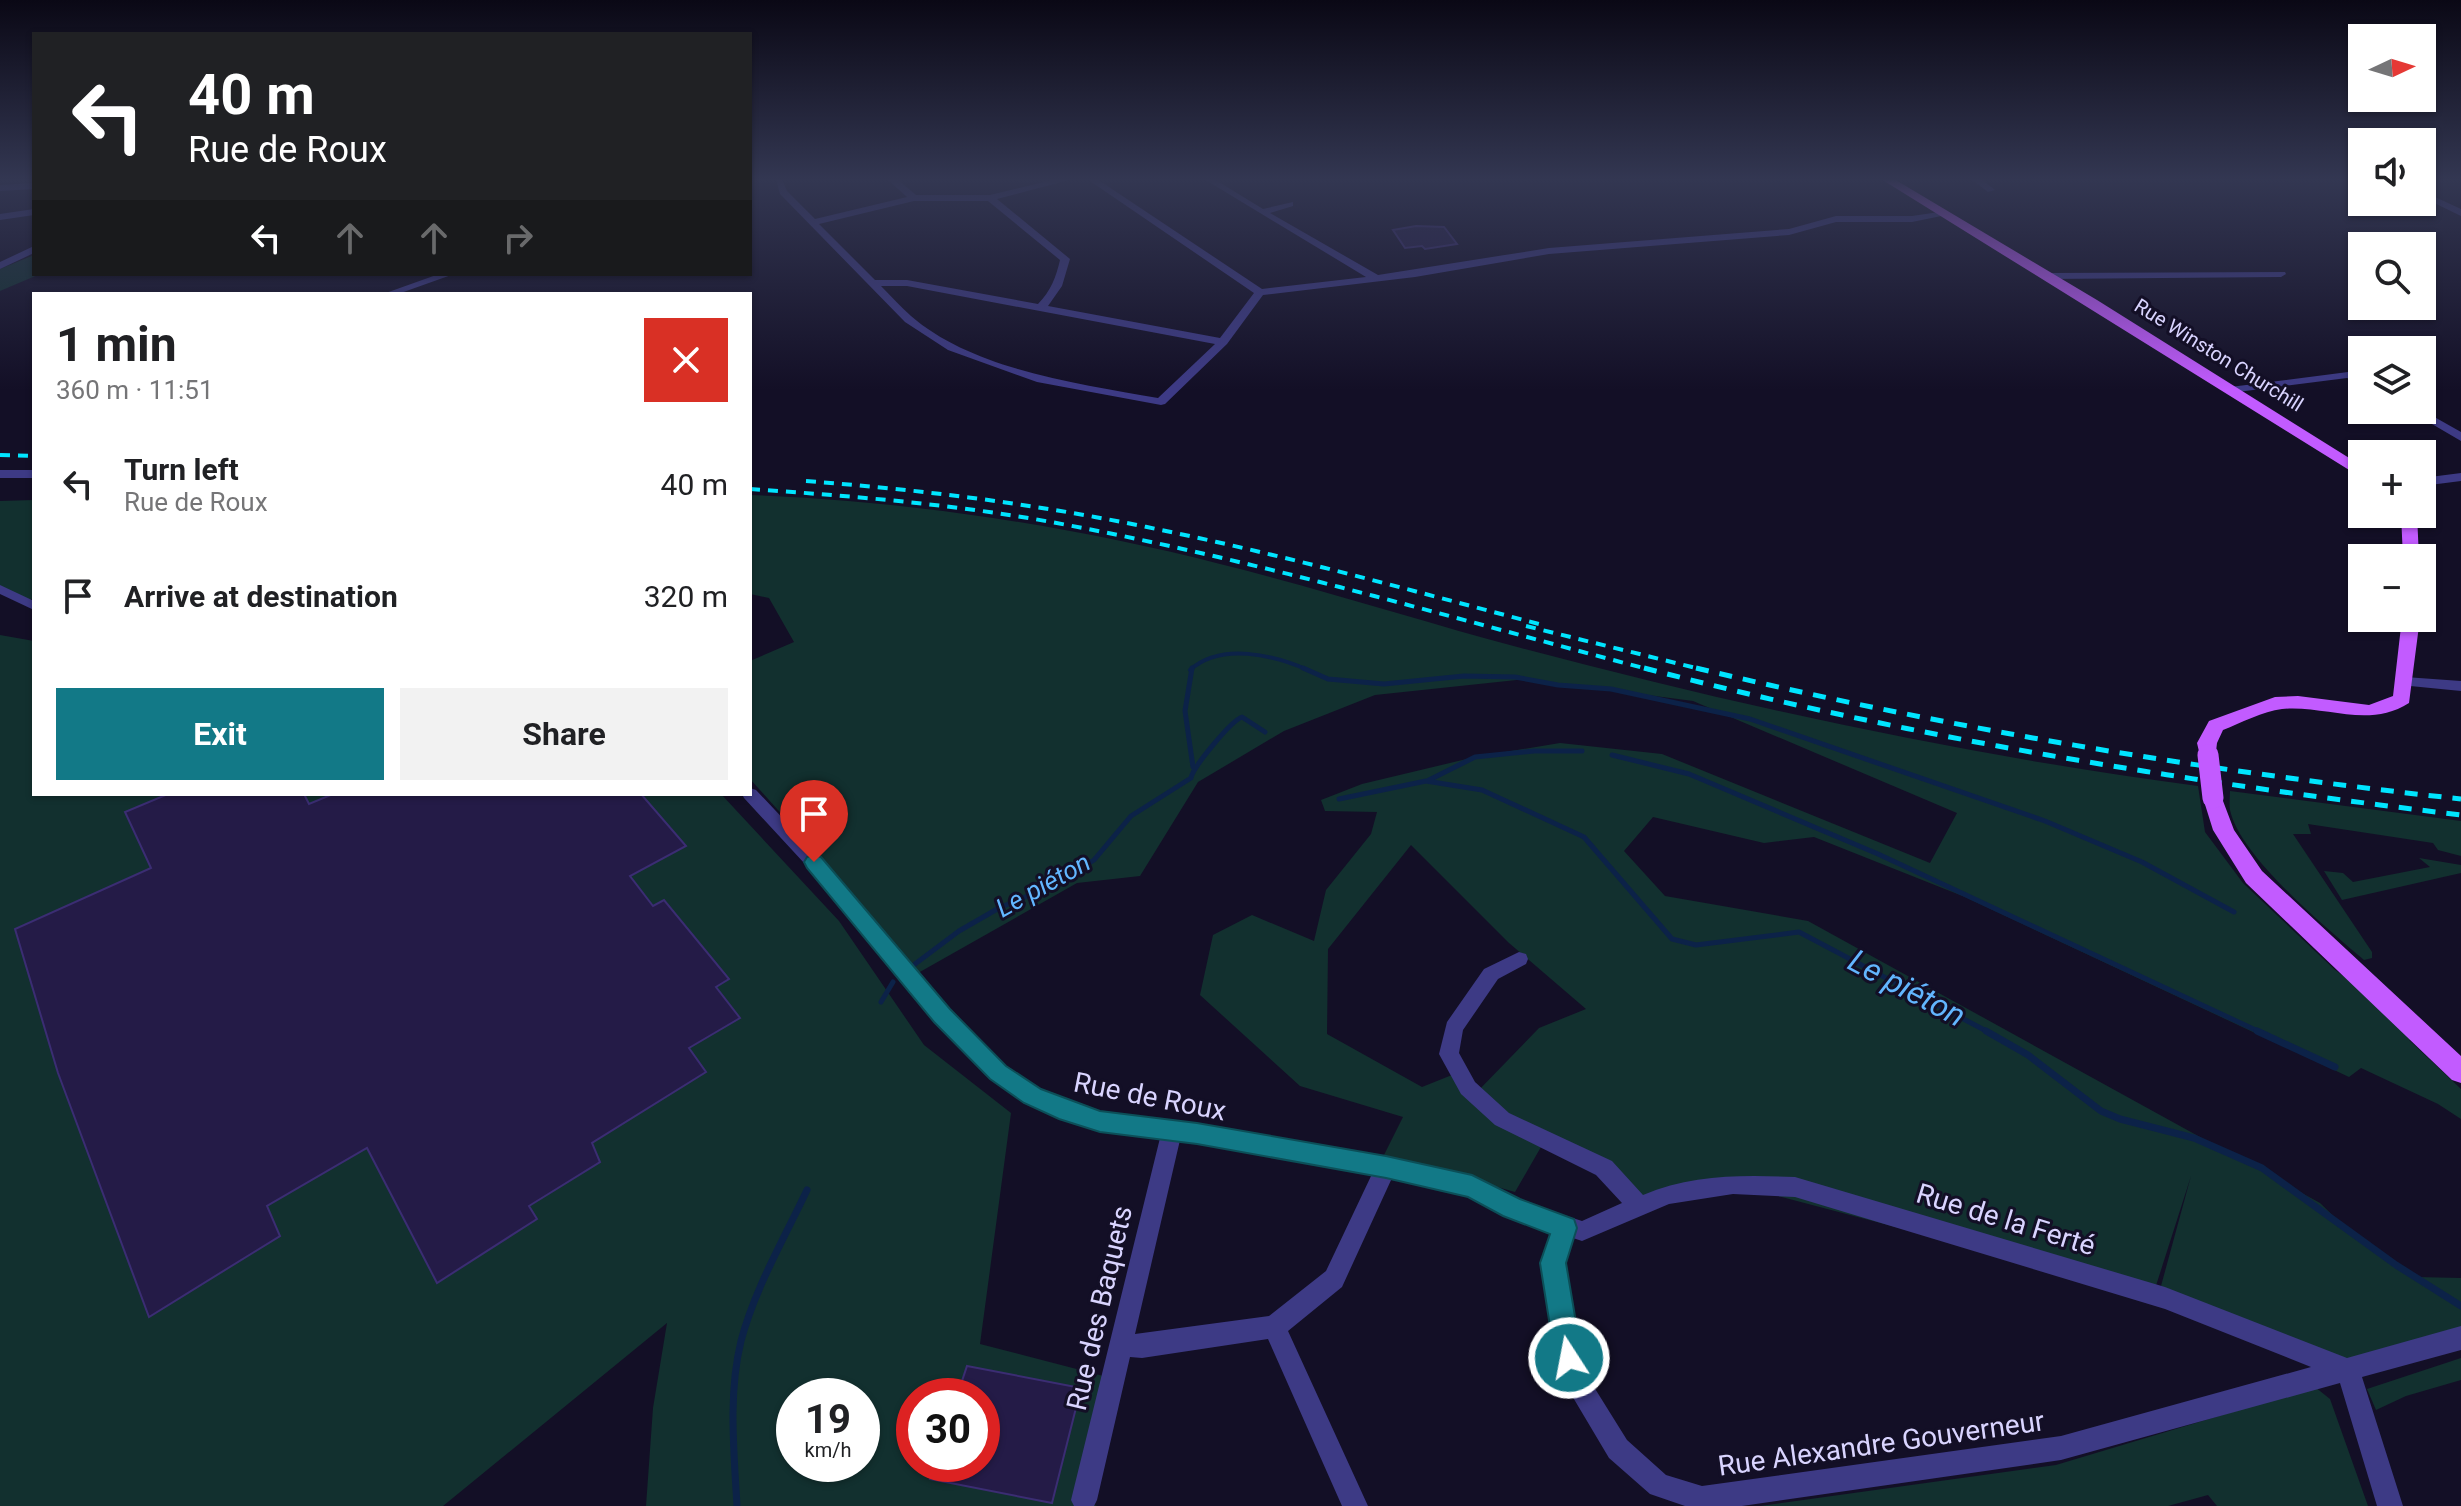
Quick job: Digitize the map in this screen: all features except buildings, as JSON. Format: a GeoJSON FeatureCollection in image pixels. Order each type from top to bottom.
{"type":"FeatureCollection","features":[{"type":"Feature","properties":{"kind":"main road","name":"Rue Winston Churchill"},"geometry":{"type":"LineString","coordinates":[[2003,249],[2348,464]]}},
{"type":"Feature","properties":{"kind":"main road"},"geometry":{"type":"LineString","coordinates":[[2410,632],[2402,699],[2389,707],[2369,711],[2275,703],[2216,726],[2207,743],[2213,798],[2218,821],[2233,849],[2254,877],[2461,1072]]}},
{"type":"Feature","properties":{"kind":"street"},"geometry":{"type":"LineString","coordinates":[[841,249],[909,320],[952,348],[1041,380],[1161,402],[1223,342],[1260,292]]}},
{"type":"Feature","properties":{"kind":"street"},"geometry":{"type":"LineString","coordinates":[[1041,307],[1052,297],[1061,281],[1065,259],[1053,249]]}},
{"type":"Feature","properties":{"kind":"street"},"geometry":{"type":"LineString","coordinates":[[1196,249],[1260,292],[1377,279],[1549,251],[1586,249]]}},
{"type":"Feature","properties":{"kind":"street"},"geometry":{"type":"LineString","coordinates":[[1326,249],[1377,279]]}},
{"type":"Feature","properties":{"kind":"street"},"geometry":{"type":"LineString","coordinates":[[0,266],[32,250]]}},
{"type":"Feature","properties":{"kind":"street"},"geometry":{"type":"LineString","coordinates":[[2047,276],[2281,274]]}},
{"type":"Feature","properties":{"kind":"street"},"geometry":{"type":"LineString","coordinates":[[394,292],[443,276]]}},
{"type":"Feature","properties":{"kind":"street"},"geometry":{"type":"LineString","coordinates":[[874,283],[907,283],[1223,342]]}},
{"type":"Feature","properties":{"kind":"street"},"geometry":{"type":"LineString","coordinates":[[2230,390],[2348,375]]}},
{"type":"Feature","properties":{"kind":"street"},"geometry":{"type":"LineString","coordinates":[[2436,423],[2461,437]]}},
{"type":"Feature","properties":{"kind":"street"},"geometry":{"type":"LineString","coordinates":[[0,474],[32,474]]}},
{"type":"Feature","properties":{"kind":"street"},"geometry":{"type":"LineString","coordinates":[[2436,480],[2461,477]]}},
{"type":"Feature","properties":{"kind":"street"},"geometry":{"type":"LineString","coordinates":[[0,589],[32,605]]}},
{"type":"Feature","properties":{"kind":"street"},"geometry":{"type":"LineString","coordinates":[[2405,682],[2461,686]]}},
{"type":"Feature","properties":{"kind":"street","name":"Rue de Roux"},"geometry":{"type":"LineString","coordinates":[[752,796],[835,885],[942,1015],[998,1072],[1032,1096],[1067,1112],[1100,1121],[1172,1130],[1386,1167],[1472,1187],[1512,1208],[1565,1228]]}},
{"type":"Feature","properties":{"kind":"street"},"geometry":{"type":"LineString","coordinates":[[1519,959],[1491,974],[1454,1028],[1449,1054],[1468,1088],[1502,1119],[1604,1168],[1639,1206]]}},
{"type":"Feature","properties":{"kind":"street","name":"Rue des Baquets"},"geometry":{"type":"LineString","coordinates":[[1084,1500],[1172,1130]]}},
{"type":"Feature","properties":{"kind":"street"},"geometry":{"type":"LineString","coordinates":[[1122,1344],[1142,1346],[1274,1327],[1334,1279],[1386,1167]]}},
{"type":"Feature","properties":{"kind":"street","name":"Rue de la Ferté"},"geometry":{"type":"LineString","coordinates":[[1565,1228],[1582,1231],[1668,1194],[1733,1184],[1795,1187],[2165,1298],[2348,1370]]}},
{"type":"Feature","properties":{"kind":"street","name":"Rue Alexandre Gouverneur"},"geometry":{"type":"LineString","coordinates":[[1565,1228],[1553,1263],[1563,1335],[1573,1376],[1618,1449],[1659,1485],[1702,1499],[2061,1448],[2348,1370]]}},
{"type":"Feature","properties":{"kind":"street"},"geometry":{"type":"LineString","coordinates":[[1274,1327],[1355,1506]]}},
{"type":"Feature","properties":{"kind":"street"},"geometry":{"type":"LineString","coordinates":[[2390,1506],[2348,1370],[2461,1338]]}},
{"type":"Feature","properties":{"kind":"green space"},"geometry":{"type":"Polygon","coordinates":[[[32,256],[32,276],[35,276],[0,291],[0,269],[32,256]]]}},
{"type":"Feature","properties":{"kind":"green space"},"geometry":{"type":"Polygon","coordinates":[[[752,495],[928,509],[1046,527],[1162,550],[1521,648],[1773,710],[1942,745],[2198,786],[2205,832],[2243,883],[2334,969],[2425,1039],[2409,1040],[2461,1089],[2461,1119],[2438,1104],[2361,1068],[2349,1077],[1965,897],[1814,837],[1764,843],[1653,817],[1624,851],[1665,896],[1808,921],[2320,1203],[2351,1233],[2416,1277],[2461,1278],[2461,1337],[2348,1370],[2161,1286],[2191,1176],[2153,1295],[1733,1184],[1639,1206],[1604,1168],[1545,1140],[1515,1192],[1384,1155],[1403,1117],[1300,1086],[1200,995],[1213,935],[1252,915],[1314,941],[1326,890],[1371,834],[1377,812],[1325,811],[1321,800],[1362,784],[1475,757],[1560,743],[1662,754],[1930,863],[1957,813],[1693,701],[1526,679],[1375,695],[1284,731],[1198,782],[1140,876],[1077,883],[911,977],[821,858],[752,781],[752,660],[794,642],[769,598],[752,594],[752,495]],[[1411,845],[1328,949],[1327,1034],[1422,1087],[1452,1075],[1475,1094],[1539,1028],[1586,1009],[1509,943],[1411,845]]]}},
{"type":"Feature","properties":{"kind":"green space"},"geometry":{"type":"Polygon","coordinates":[[[32,500],[32,599],[25,602],[0,588],[0,501],[32,500]]]}},
{"type":"Feature","properties":{"kind":"green space"},"geometry":{"type":"Polygon","coordinates":[[[0,635],[32,641],[32,796],[723,796],[839,921],[924,1045],[1011,1113],[980,1344],[1111,1378],[1084,1501],[1097,1506],[646,1506],[653,1408],[667,1323],[443,1506],[0,1506],[0,635]]]}},
{"type":"Feature","properties":{"kind":"green space"},"geometry":{"type":"Polygon","coordinates":[[[2230,791],[2461,821],[2461,856],[2438,850],[2433,843],[2308,824],[2311,834],[2293,834],[2372,952],[2372,958],[2364,960],[2287,891],[2250,849],[2237,829],[2230,810],[2230,791]]]}},
{"type":"Feature","properties":{"kind":"green space"},"geometry":{"type":"Polygon","coordinates":[[[2419,858],[2461,865],[2461,873],[2342,900],[2324,871],[2343,873],[2353,882],[2430,867],[2419,858]]]}},
{"type":"Feature","properties":{"kind":"green space"},"geometry":{"type":"Polygon","coordinates":[[[2461,1358],[2461,1380],[2406,1396],[2376,1410],[2367,1389],[2461,1358]]]}},
{"type":"Feature","properties":{"kind":"green space"},"geometry":{"type":"Polygon","coordinates":[[[2315,1387],[2330,1399],[2368,1506],[2217,1506],[2208,1495],[2168,1506],[1760,1506],[2056,1465],[2315,1387]]]}},
{"type":"Feature","properties":{"kind":"waterway"},"geometry":{"type":"LineString","coordinates":[[1192,669],[1217,656],[1248,654],[1306,669]]}},
{"type":"Feature","properties":{"kind":"waterway"},"geometry":{"type":"LineString","coordinates":[[1192,669],[1185,711],[1193,767]]}},
{"type":"Feature","properties":{"kind":"waterway"},"geometry":{"type":"LineString","coordinates":[[1306,669],[1328,679],[1384,684],[1464,676],[1515,677],[1558,685],[1611,689],[1750,719],[2045,821],[2142,862],[2234,912]]}},
{"type":"Feature","properties":{"kind":"waterway","name":"Le piéton"},"geometry":{"type":"LineString","coordinates":[[915,964],[959,931],[999,908],[1054,885],[1094,860],[1131,816],[1191,778],[1205,755],[1237,720],[1242,717],[1265,732]]}},
{"type":"Feature","properties":{"kind":"waterway"},"geometry":{"type":"LineString","coordinates":[[1429,780],[1475,757],[1534,751],[1582,751]]}},
{"type":"Feature","properties":{"kind":"waterway"},"geometry":{"type":"LineString","coordinates":[[1612,755],[1689,774],[1878,854],[2262,1033]]}},
{"type":"Feature","properties":{"kind":"waterway","name":"Le piéton"},"geometry":{"type":"LineString","coordinates":[[1339,799],[1426,781],[1482,790],[1584,837],[1672,939],[1696,945],[1799,932],[1990,1033]]}},
{"type":"Feature","properties":{"kind":"waterway","name":"Le piéton"},"geometry":{"type":"LineString","coordinates":[[881,1002],[893,982]]}},
{"type":"Feature","properties":{"kind":"waterway","name":"Le piéton"},"geometry":{"type":"LineString","coordinates":[[1986,1031],[2028,1055],[2101,1111],[2194,1138],[2262,1168],[2396,1265],[2461,1306]]}},
{"type":"Feature","properties":{"kind":"waterway"},"geometry":{"type":"LineString","coordinates":[[2257,1031],[2335,1067]]}},
{"type":"Feature","properties":{"kind":"waterway","name":"Le piéton"},"geometry":{"type":"LineString","coordinates":[[737,1506],[733,1402],[741,1341],[762,1283],[807,1190]]}},
{"type":"Feature","properties":{"kind":"railway"},"geometry":{"type":"LineString","coordinates":[[0,455],[32,456]]}},
{"type":"Feature","properties":{"kind":"railway"},"geometry":{"type":"LineString","coordinates":[[806,481],[984,500],[1117,521],[1303,562],[1539,624]]}},
{"type":"Feature","properties":{"kind":"railway"},"geometry":{"type":"LineString","coordinates":[[752,489],[976,510],[1127,537],[1352,590],[1651,670]]}},
{"type":"Feature","properties":{"kind":"railway"},"geometry":{"type":"LineString","coordinates":[[1526,626],[1704,670]]}},
{"type":"Feature","properties":{"kind":"railway"},"geometry":{"type":"LineString","coordinates":[[1644,668],[1948,737],[2255,788],[2461,815]]}},
{"type":"Feature","properties":{"kind":"railway"},"geometry":{"type":"LineString","coordinates":[[1696,668],[1886,710],[2076,746],[2268,775],[2461,799]]}},
{"type":"Feature","properties":{"kind":"route"},"geometry":{"type":"LineString","coordinates":[[814,862],[942,1015],[998,1072],[1032,1096],[1067,1112],[1100,1121],[1197,1133],[1386,1167],[1472,1187],[1512,1208],[1565,1228],[1553,1263],[1569,1358]]}}]}
